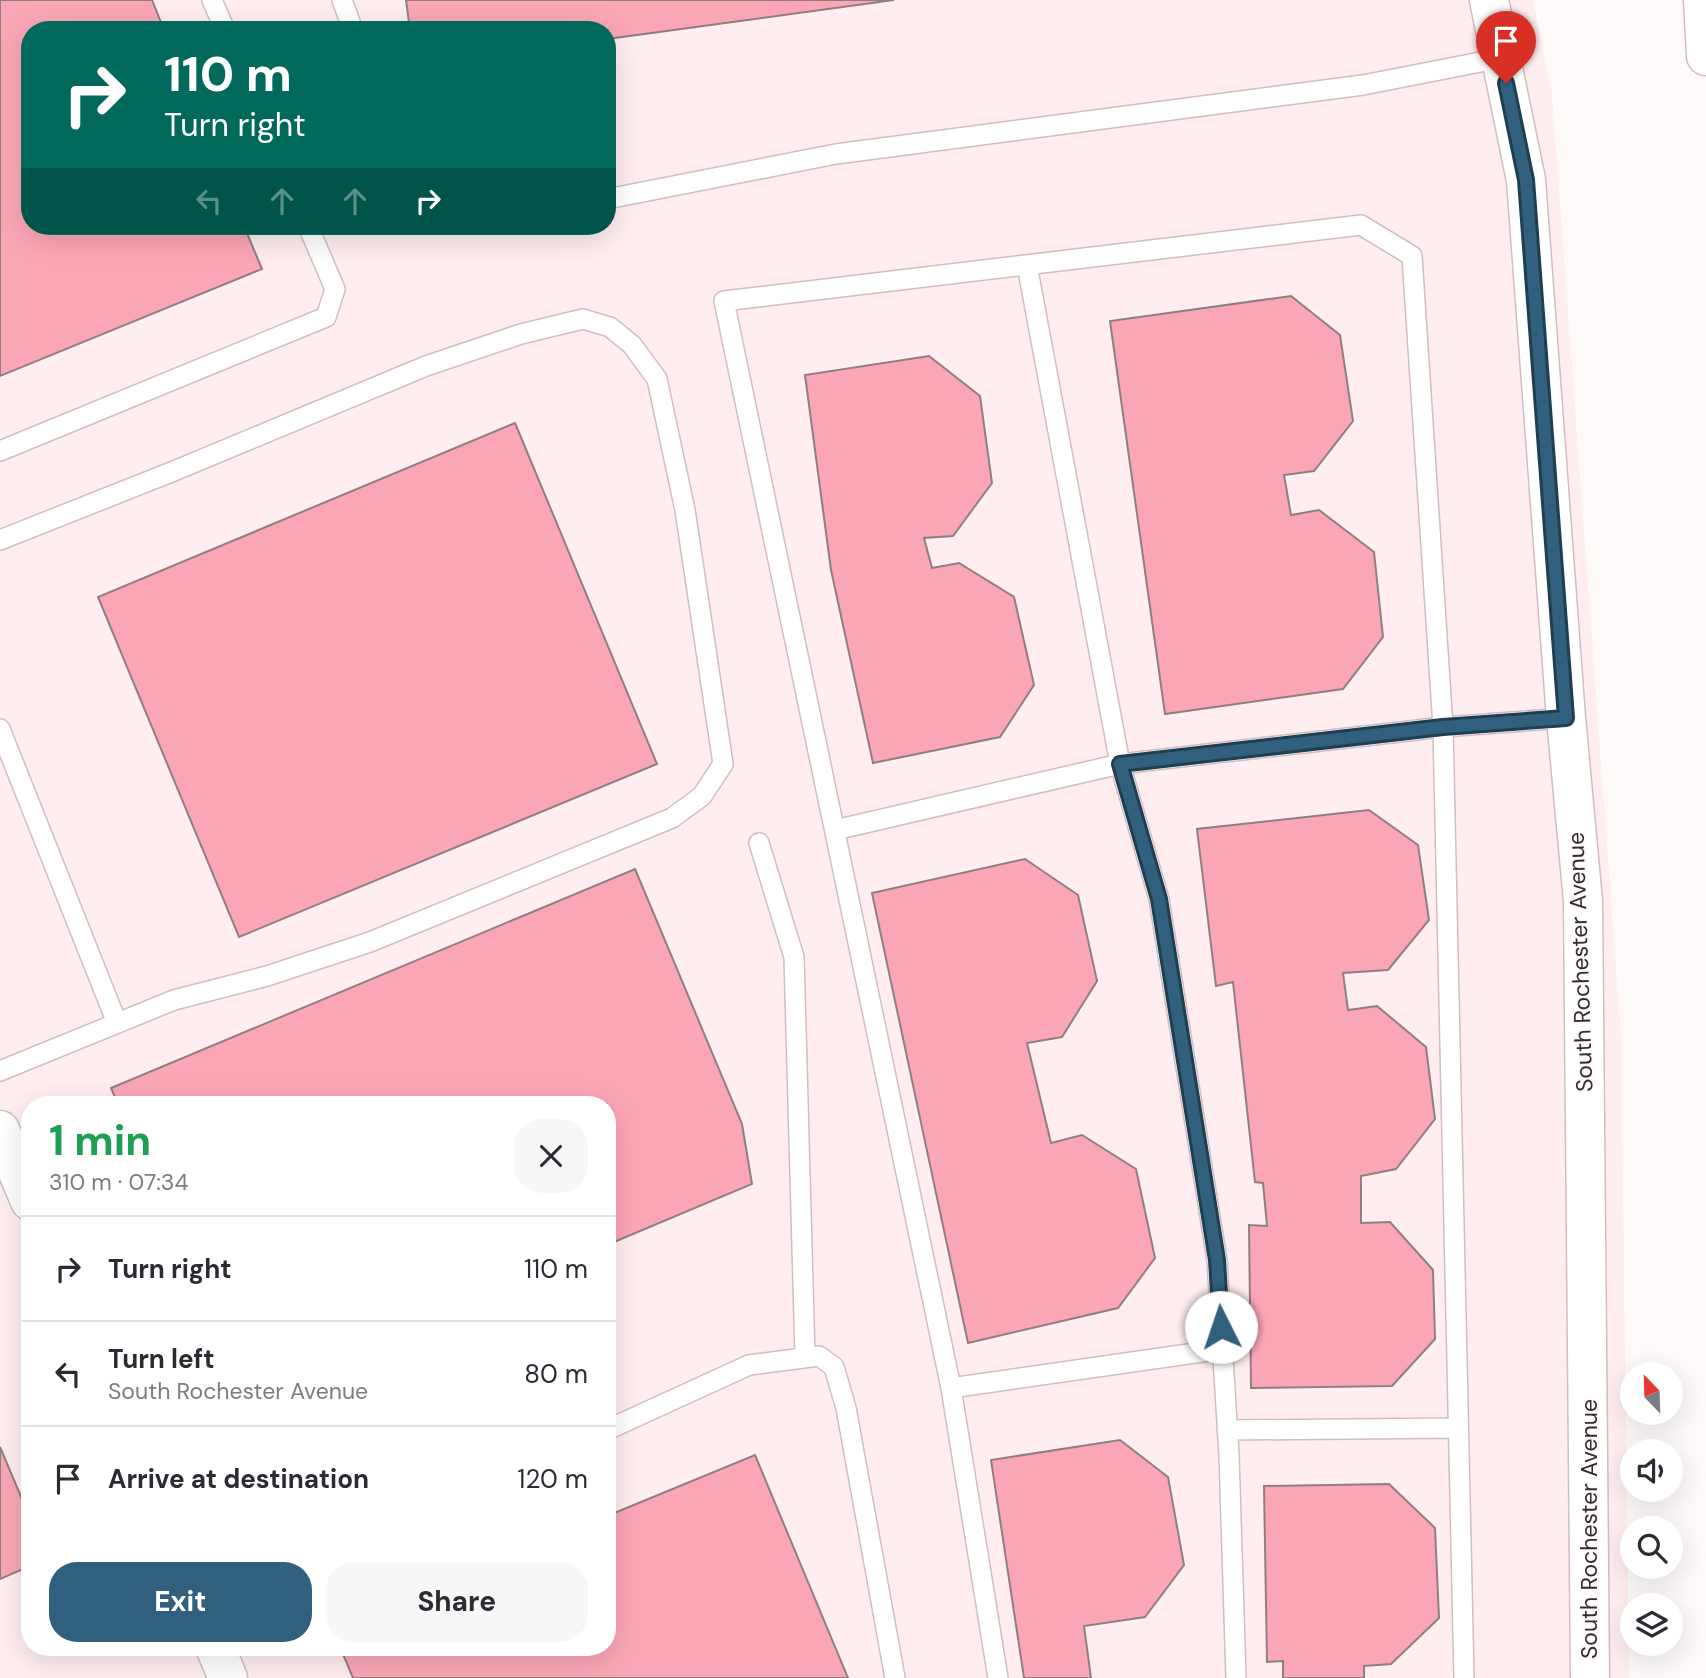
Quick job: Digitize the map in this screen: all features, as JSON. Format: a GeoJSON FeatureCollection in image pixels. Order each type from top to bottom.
{"type":"FeatureCollection","features":[{"type":"Feature","properties":{"kind":"main road","name":"South Rochester Avenue"},"geometry":{"type":"LineString","coordinates":[[1489,0],[1526,180],[1566,718],[1583,901],[1590,1678]]}},
{"type":"Feature","properties":{"kind":"main road"},"geometry":{"type":"LineString","coordinates":[[1703,0],[1706,56]]}},
{"type":"Feature","properties":{"kind":"main road"},"geometry":{"type":"LineString","coordinates":[[0,1130],[16,1187]]}},
{"type":"Feature","properties":{"kind":"lane"},"geometry":{"type":"LineString","coordinates":[[212,0],[221,21]]}},
{"type":"Feature","properties":{"kind":"lane"},"geometry":{"type":"LineString","coordinates":[[342,0],[350,21]]}},
{"type":"Feature","properties":{"kind":"lane"},"geometry":{"type":"LineString","coordinates":[[616,197],[836,154],[1363,85],[1501,58]]}},
{"type":"Feature","properties":{"kind":"lane"},"geometry":{"type":"LineString","coordinates":[[998,1678],[951,1388],[723,301],[1361,225],[1412,256],[1443,727],[1464,1678]]}},
{"type":"Feature","properties":{"kind":"lane"},"geometry":{"type":"LineString","coordinates":[[0,451],[326,317],[335,289],[312,235]]}},
{"type":"Feature","properties":{"kind":"lane"},"geometry":{"type":"LineString","coordinates":[[1027,265],[1120,764],[1159,899],[1217,1260],[1227,1430],[1236,1678]]}},
{"type":"Feature","properties":{"kind":"lane"},"geometry":{"type":"LineString","coordinates":[[0,540],[426,366],[521,334],[583,319],[610,327],[632,345],[657,379],[685,510],[723,764],[702,796],[672,818],[370,942],[267,976],[174,1000],[0,1071]]}},
{"type":"Feature","properties":{"kind":"lane"},"geometry":{"type":"LineString","coordinates":[[835,830],[1120,764],[1443,727],[1566,718]]}},
{"type":"Feature","properties":{"kind":"lane"},"geometry":{"type":"LineString","coordinates":[[0,729],[117,1023]]}},
{"type":"Feature","properties":{"kind":"lane"},"geometry":{"type":"LineString","coordinates":[[760,843],[794,957],[805,1356]]}},
{"type":"Feature","properties":{"kind":"lane"},"geometry":{"type":"LineString","coordinates":[[951,1388],[1223,1349]]}},
{"type":"Feature","properties":{"kind":"lane"},"geometry":{"type":"LineString","coordinates":[[616,1426],[749,1365],[819,1356],[834,1367],[846,1408],[895,1678]]}},
{"type":"Feature","properties":{"kind":"lane"},"geometry":{"type":"LineString","coordinates":[[1227,1430],[1458,1428]]}},
{"type":"Feature","properties":{"kind":"shaded area"},"geometry":{"type":"Polygon","coordinates":[[[0,0],[1533,0],[1552,94],[1621,1037],[1625,1362],[1620,1362],[1620,1425],[1626,1425],[1626,1439],[1620,1439],[1620,1502],[1627,1502],[1627,1516],[1620,1516],[1620,1579],[1628,1579],[1628,1593],[1620,1593],[1620,1656],[1629,1656],[1629,1678],[0,1678],[0,0]]]}},
{"type":"Feature","properties":{"kind":"building"},"geometry":{"type":"Polygon","coordinates":[[[0,0],[152,0],[160,21],[21,21],[21,235],[248,235],[262,269],[0,376],[0,0]]]}},
{"type":"Feature","properties":{"kind":"building"},"geometry":{"type":"Polygon","coordinates":[[[406,0],[894,0],[616,38],[616,21],[409,21],[406,0]]]}},
{"type":"Feature","properties":{"kind":"building"},"geometry":{"type":"Polygon","coordinates":[[[1291,296],[1340,335],[1353,421],[1314,471],[1284,475],[1291,515],[1319,510],[1374,552],[1383,637],[1343,689],[1165,714],[1110,321],[1291,296]]]}},
{"type":"Feature","properties":{"kind":"building"},"geometry":{"type":"Polygon","coordinates":[[[929,356],[980,396],[992,483],[953,536],[924,538],[932,568],[959,563],[1014,597],[1034,685],[1000,737],[873,763],[831,570],[805,375],[929,356]]]}},
{"type":"Feature","properties":{"kind":"building"},"geometry":{"type":"Polygon","coordinates":[[[515,423],[657,764],[239,937],[98,597],[515,423]]]}},
{"type":"Feature","properties":{"kind":"building"},"geometry":{"type":"Polygon","coordinates":[[[1369,810],[1418,845],[1429,920],[1388,970],[1343,973],[1348,1010],[1377,1006],[1426,1047],[1435,1119],[1396,1169],[1361,1176],[1361,1223],[1390,1222],[1433,1270],[1435,1339],[1392,1386],[1251,1388],[1249,1225],[1267,1226],[1263,1183],[1255,1182],[1233,982],[1216,986],[1197,829],[1369,810]]]}},
{"type":"Feature","properties":{"kind":"building"},"geometry":{"type":"Polygon","coordinates":[[[1025,859],[1078,895],[1097,981],[1062,1037],[1027,1043],[1051,1143],[1082,1135],[1136,1169],[1155,1258],[1118,1308],[968,1343],[872,893],[1025,859]]]}},
{"type":"Feature","properties":{"kind":"building"},"geometry":{"type":"Polygon","coordinates":[[[635,869],[742,1124],[752,1184],[616,1241],[616,1096],[114,1096],[111,1088],[635,869]]]}},
{"type":"Feature","properties":{"kind":"building"},"geometry":{"type":"Polygon","coordinates":[[[1120,1440],[1168,1477],[1184,1565],[1145,1617],[1084,1626],[1091,1678],[1024,1678],[991,1460],[1120,1440]]]}},
{"type":"Feature","properties":{"kind":"building"},"geometry":{"type":"Polygon","coordinates":[[[0,1447],[21,1497],[21,1570],[0,1579],[0,1447]]]}},
{"type":"Feature","properties":{"kind":"building"},"geometry":{"type":"Polygon","coordinates":[[[755,1455],[848,1678],[353,1678],[344,1656],[616,1656],[616,1512],[755,1455]]]}},
{"type":"Feature","properties":{"kind":"building"},"geometry":{"type":"Polygon","coordinates":[[[1389,1484],[1435,1528],[1439,1618],[1391,1664],[1364,1666],[1364,1678],[1283,1678],[1283,1661],[1267,1662],[1264,1486],[1389,1484]]]}},
{"type":"Feature","properties":{"kind":"route"},"geometry":{"type":"LineString","coordinates":[[1221,1327],[1217,1260],[1159,899],[1120,764],[1443,727],[1566,718],[1526,180],[1506,83]]}}]}
